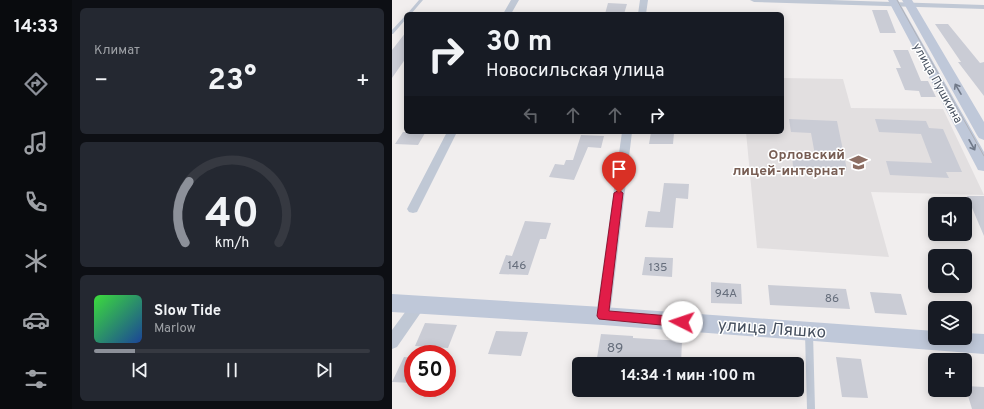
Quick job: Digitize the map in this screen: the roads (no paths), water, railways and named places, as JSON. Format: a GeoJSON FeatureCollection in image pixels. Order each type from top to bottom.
{"type":"FeatureCollection","features":[{"type":"Feature","properties":{"kind":"main road","name":"улица Пушкина"},"geometry":{"type":"LineString","coordinates":[[901,2],[984,135]]}},
{"type":"Feature","properties":{"kind":"main road","name":"улица Пушкина"},"geometry":{"type":"LineString","coordinates":[[901,2],[984,166]]}},
{"type":"Feature","properties":{"kind":"main road","name":"улица Ляшко"},"geometry":{"type":"LineString","coordinates":[[392,304],[419,304],[603,316],[984,344]]}},
{"type":"Feature","properties":{"kind":"street"},"geometry":{"type":"LineString","coordinates":[[508,12],[515,0]]}},
{"type":"Feature","properties":{"kind":"street"},"geometry":{"type":"LineString","coordinates":[[642,12],[644,0]]}},
{"type":"Feature","properties":{"kind":"street"},"geometry":{"type":"LineString","coordinates":[[754,0],[901,2],[984,7]]}},
{"type":"Feature","properties":{"kind":"street"},"geometry":{"type":"LineString","coordinates":[[413,209],[451,134]]}},
{"type":"Feature","properties":{"kind":"street"},"geometry":{"type":"LineString","coordinates":[[603,316],[627,134]]}},
{"type":"Feature","properties":{"kind":"street"},"geometry":{"type":"LineString","coordinates":[[392,342],[419,304]]}},
{"type":"Feature","properties":{"kind":"lane"},"geometry":{"type":"LineString","coordinates":[[411,12],[421,0]]}},
{"type":"Feature","properties":{"kind":"lane"},"geometry":{"type":"LineString","coordinates":[[392,33],[404,19]]}},
{"type":"Feature","properties":{"kind":"lane"},"geometry":{"type":"LineString","coordinates":[[809,331],[811,409]]}},
{"type":"Feature","properties":{"kind":"tram line"},"geometry":{"type":"LineString","coordinates":[[897,0],[984,156]]}},
{"type":"Feature","properties":{"kind":"place","name":"Орловский лицей-интернат"},"geometry":{"type":"Point","coordinates":[858,162]}}]}
